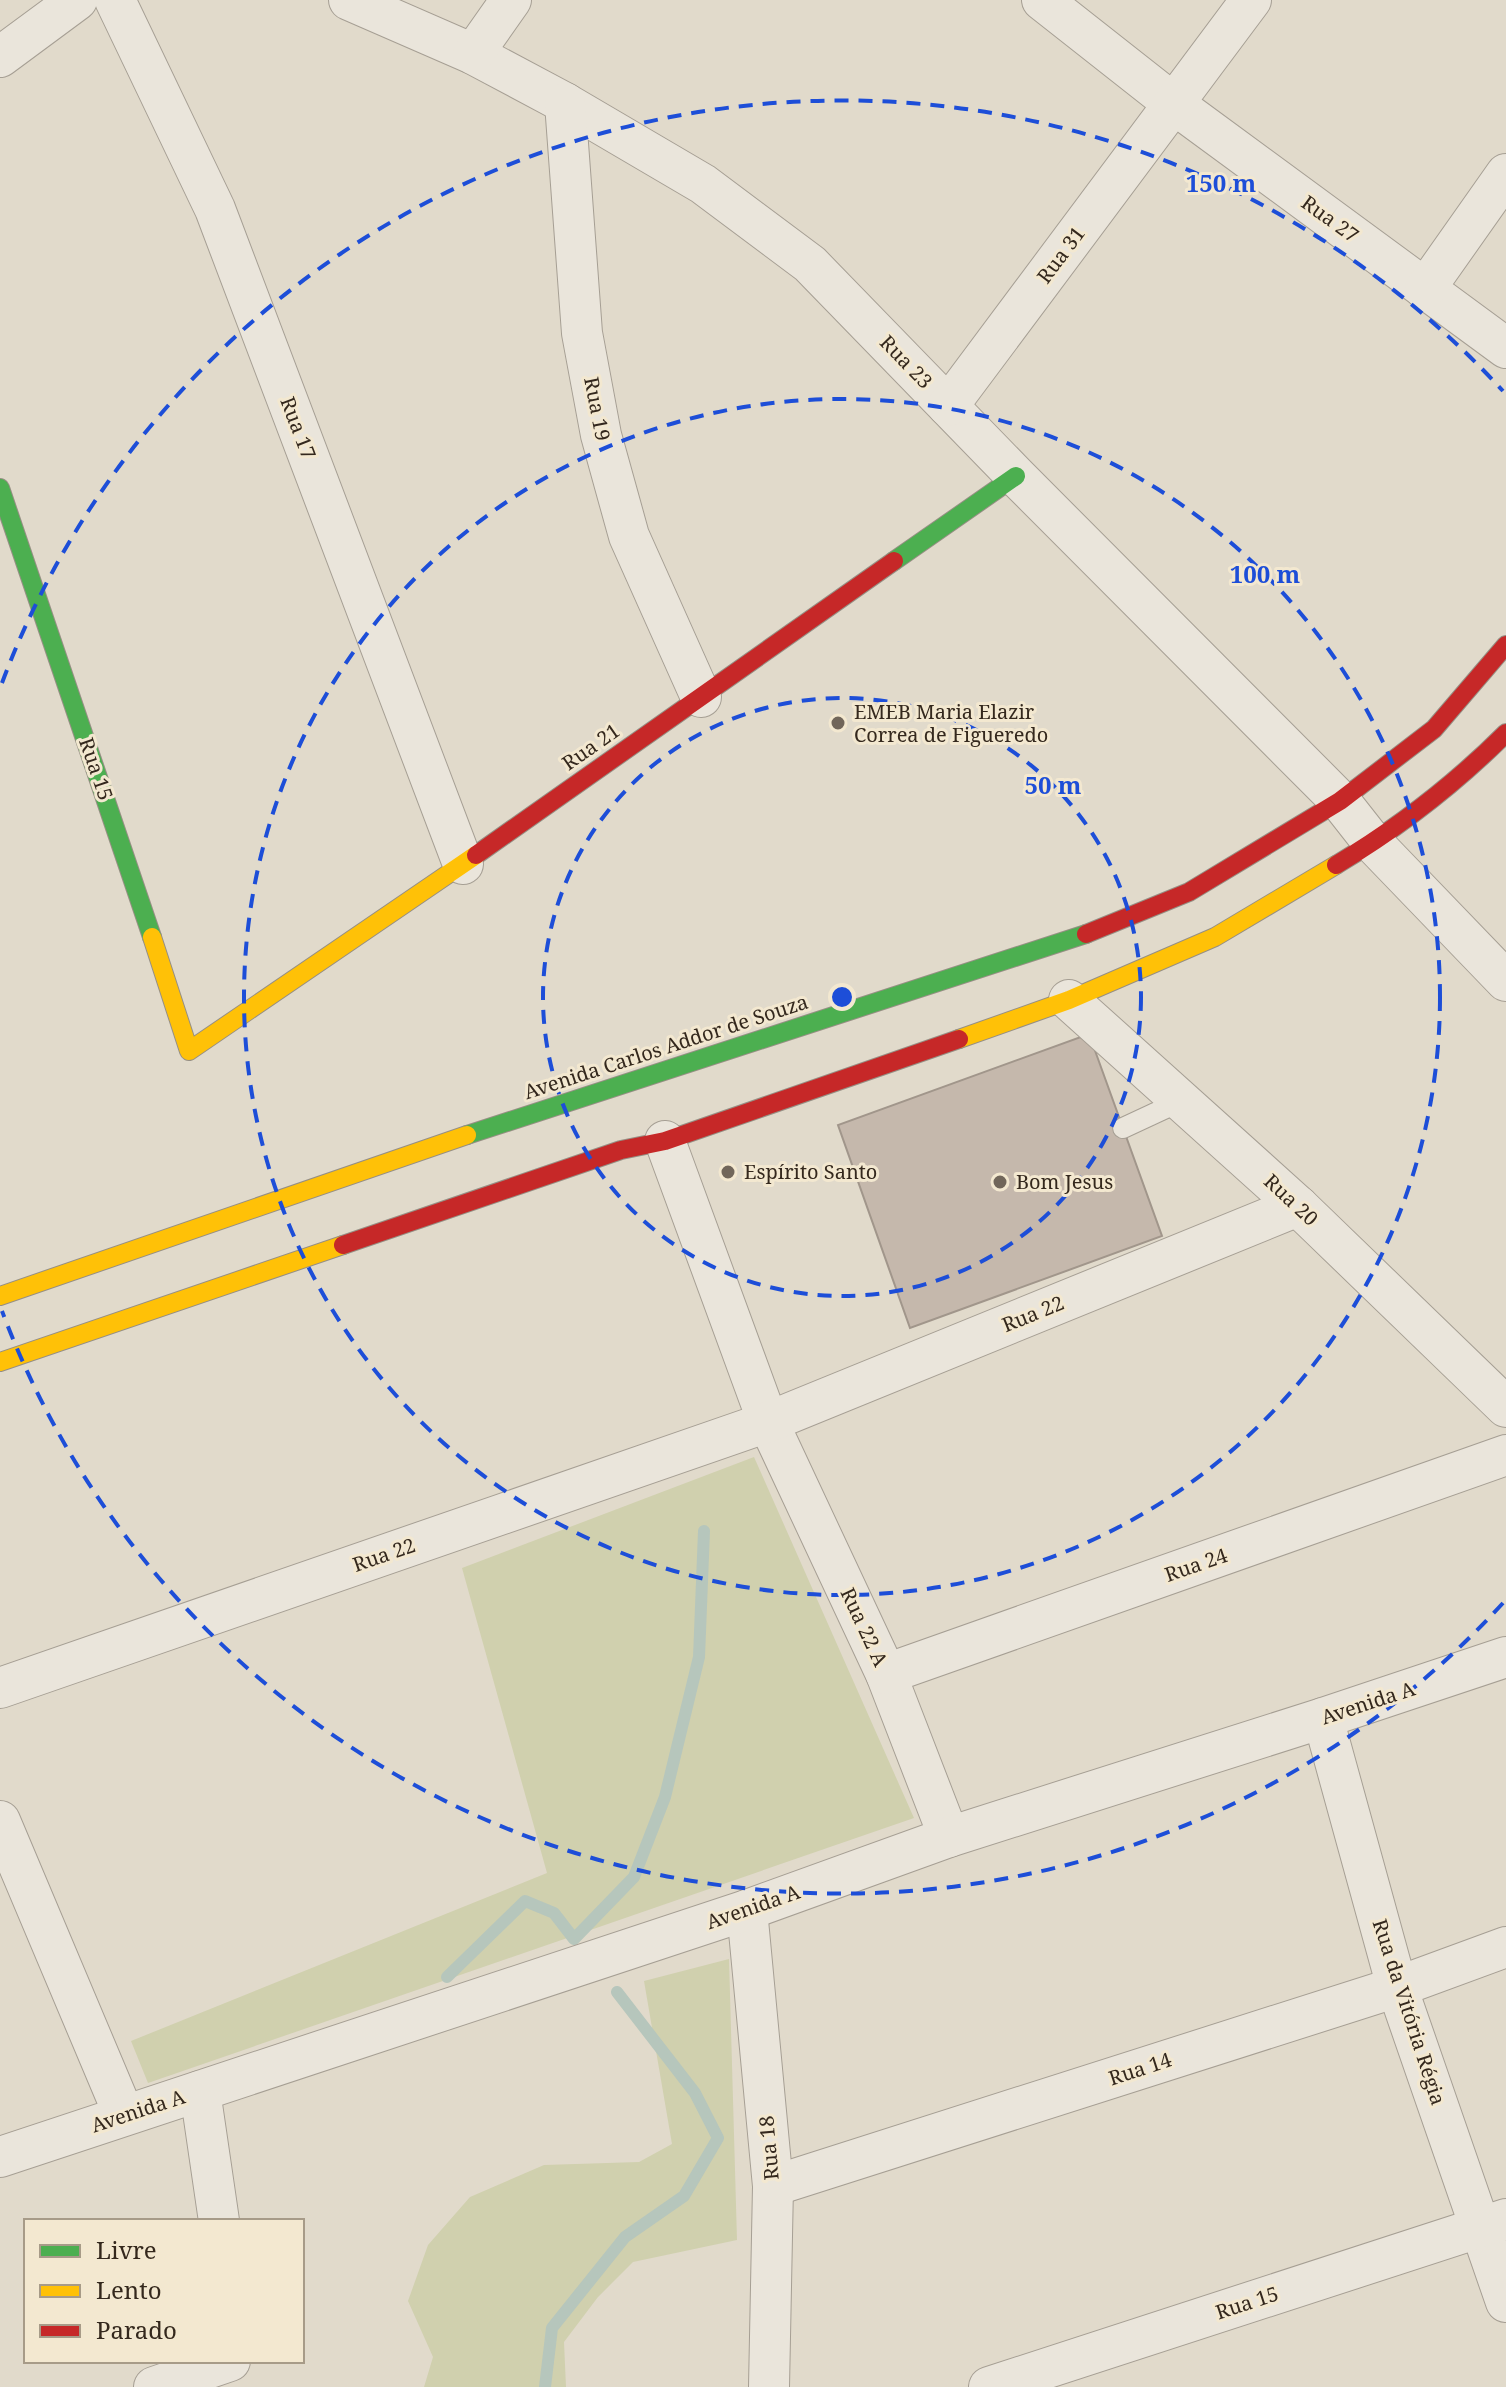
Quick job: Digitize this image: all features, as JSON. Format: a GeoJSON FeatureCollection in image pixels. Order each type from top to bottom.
{"type":"FeatureCollection","features":[{"type":"Feature","properties":{"kind":"street"},"geometry":{"type":"LineString","coordinates":[[0,57],[77,0]]}},
{"type":"Feature","properties":{"kind":"street","name":"Rua 17"},"geometry":{"type":"LineString","coordinates":[[115,0],[215,209],[463,864]]}},
{"type":"Feature","properties":{"kind":"street","name":"Rua 23"},"geometry":{"type":"LineString","coordinates":[[349,0],[473,54],[565,103],[703,184],[810,264],[1340,801],[1373,843],[1506,981]]}},
{"type":"Feature","properties":{"kind":"street"},"geometry":{"type":"LineString","coordinates":[[473,54],[511,0]]}},
{"type":"Feature","properties":{"kind":"street","name":"Rua 27"},"geometry":{"type":"LineString","coordinates":[[1042,0],[1174,104],[1506,348]]}},
{"type":"Feature","properties":{"kind":"street","name":"Rua 31"},"geometry":{"type":"LineString","coordinates":[[948,406],[1251,0]]}},
{"type":"Feature","properties":{"kind":"street","name":"Rua 19"},"geometry":{"type":"LineString","coordinates":[[565,103],[582,333],[601,435],[629,536],[701,697]]}},
{"type":"Feature","properties":{"kind":"street"},"geometry":{"type":"LineString","coordinates":[[1425,289],[1506,174]]}},
{"type":"Feature","properties":{"kind":"street","name":"Rua 21"},"geometry":{"type":"LineString","coordinates":[[189,1051],[463,864],[1016,476]]}},
{"type":"Feature","properties":{"kind":"street","name":"Rua 15"},"geometry":{"type":"LineString","coordinates":[[0,488],[189,1051]]}},
{"type":"Feature","properties":{"kind":"street","name":"Avenida Carlos Addor de Souza"},"geometry":{"type":"LineString","coordinates":[[0,1296],[595,1092],[1081,936],[1189,892],[1340,801],[1434,729],[1506,645]]}},
{"type":"Feature","properties":{"kind":"street"},"geometry":{"type":"LineString","coordinates":[[0,1362],[619,1144],[665,1141],[1069,1000],[1215,937],[1373,843],[1471,768],[1506,733]]}},
{"type":"Feature","properties":{"kind":"street","name":"Rua 20"},"geometry":{"type":"LineString","coordinates":[[1069,1000],[1298,1206],[1506,1407]]}},
{"type":"Feature","properties":{"kind":"street"},"geometry":{"type":"LineString","coordinates":[[595,1092],[606,1115]]}},
{"type":"Feature","properties":{"kind":"street"},"geometry":{"type":"LineString","coordinates":[[665,1141],[768,1422]]}},
{"type":"Feature","properties":{"kind":"street","name":"Rua 22"},"geometry":{"type":"LineString","coordinates":[[0,1688],[768,1422],[1298,1206]]}},
{"type":"Feature","properties":{"kind":"street","name":"Rua 22 A"},"geometry":{"type":"LineString","coordinates":[[768,1422],[886,1674],[949,1837]]}},
{"type":"Feature","properties":{"kind":"street","name":"Rua 24"},"geometry":{"type":"LineString","coordinates":[[886,1674],[1506,1455]]}},
{"type":"Feature","properties":{"kind":"street","name":"Avenida A"},"geometry":{"type":"LineString","coordinates":[[0,2157],[747,1910],[949,1837],[1506,1657]]}},
{"type":"Feature","properties":{"kind":"street","name":"Rua da Vitória Régia"},"geometry":{"type":"LineString","coordinates":[[1323,1718],[1397,1987],[1494,2223],[1506,2302]]}},
{"type":"Feature","properties":{"kind":"street"},"geometry":{"type":"LineString","coordinates":[[0,1821],[124,2115]]}},
{"type":"Feature","properties":{"kind":"street","name":"Rua 18"},"geometry":{"type":"LineString","coordinates":[[747,1910],[773,2186],[769,2387]]}},
{"type":"Feature","properties":{"kind":"street","name":"Rua 14"},"geometry":{"type":"LineString","coordinates":[[773,2186],[1397,1987],[1506,1947]]}},
{"type":"Feature","properties":{"kind":"street"},"geometry":{"type":"LineString","coordinates":[[200,2091],[219,2219]]}},
{"type":"Feature","properties":{"kind":"street","name":"Rua 15"},"geometry":{"type":"LineString","coordinates":[[989,2387],[1494,2223]]}},
{"type":"Feature","properties":{"kind":"street"},"geometry":{"type":"LineString","coordinates":[[154,2387],[224,2363]]}},
{"type":"Feature","properties":{"kind":"street"},"geometry":{"type":"LineString","coordinates":[[239,2363],[241,2387]]}},
{"type":"Feature","properties":{"kind":"lane"},"geometry":{"type":"LineString","coordinates":[[1123,1128],[1181,1101]]}},
{"type":"Feature","properties":{"kind":"green space"},"geometry":{"type":"Polygon","coordinates":[[[754,1457],[914,1818],[148,2083],[131,2041],[547,1873],[462,1568],[754,1457]]]}},
{"type":"Feature","properties":{"kind":"green space"},"geometry":{"type":"Polygon","coordinates":[[[729,1959],[737,2240],[633,2262],[598,2297],[564,2342],[566,2387],[424,2387],[433,2357],[408,2301],[428,2245],[470,2197],[544,2165],[639,2162],[672,2144],[644,1981],[729,1959]]]}},
{"type":"Feature","properties":{"kind":"building","name":"Bom Jesus"},"geometry":{"type":"Polygon","coordinates":[[[1089,1034],[1162,1236],[910,1328],[838,1125],[1089,1034]]]}},
{"type":"Feature","properties":{"kind":"waterway"},"geometry":{"type":"LineString","coordinates":[[447,1977],[525,1901],[554,1913],[574,1939],[634,1877],[665,1797],[699,1657],[704,1531]]}},
{"type":"Feature","properties":{"kind":"waterway"},"geometry":{"type":"LineString","coordinates":[[545,2387],[552,2328],[625,2237],[684,2196],[718,2138],[695,2093],[617,1992]]}},
{"type":"Feature","properties":{"kind":"traffic: fast"},"geometry":{"type":"LineString","coordinates":[[894,561],[1016,476]]}},
{"type":"Feature","properties":{"kind":"traffic: fast"},"geometry":{"type":"LineString","coordinates":[[0,488],[152,937]]}},
{"type":"Feature","properties":{"kind":"traffic: fast"},"geometry":{"type":"LineString","coordinates":[[467,1135],[1086,934]]}},
{"type":"Feature","properties":{"kind":"traffic: slow"},"geometry":{"type":"LineString","coordinates":[[152,937],[189,1051],[476,855]]}},
{"type":"Feature","properties":{"kind":"traffic: slow"},"geometry":{"type":"LineString","coordinates":[[959,1039],[1069,1000],[1215,937],[1336,865]]}},
{"type":"Feature","properties":{"kind":"traffic: slow"},"geometry":{"type":"LineString","coordinates":[[0,1296],[467,1135]]}},
{"type":"Feature","properties":{"kind":"traffic: slow"},"geometry":{"type":"LineString","coordinates":[[0,1362],[343,1245]]}},
{"type":"Feature","properties":{"kind":"traffic: jam"},"geometry":{"type":"LineString","coordinates":[[476,855],[894,561]]}},
{"type":"Feature","properties":{"kind":"traffic: jam"},"geometry":{"type":"LineString","coordinates":[[1086,934],[1189,892],[1340,801],[1434,729],[1506,645]]}},
{"type":"Feature","properties":{"kind":"traffic: jam"},"geometry":{"type":"LineString","coordinates":[[1336,865],[1425,804],[1506,733]]}},
{"type":"Feature","properties":{"kind":"traffic: jam"},"geometry":{"type":"LineString","coordinates":[[343,1245],[621,1150],[665,1141],[959,1039]]}},
{"type":"Feature","properties":{"kind":"place","name":"EMEB Maria Elazir Correa de Figueredo"},"geometry":{"type":"Point","coordinates":[838,723]}},
{"type":"Feature","properties":{"kind":"place","name":"Espírito Santo"},"geometry":{"type":"Point","coordinates":[728,1172]}},
{"type":"Feature","properties":{"kind":"place","name":"Bom Jesus"},"geometry":{"type":"Point","coordinates":[1000,1182]}}]}
